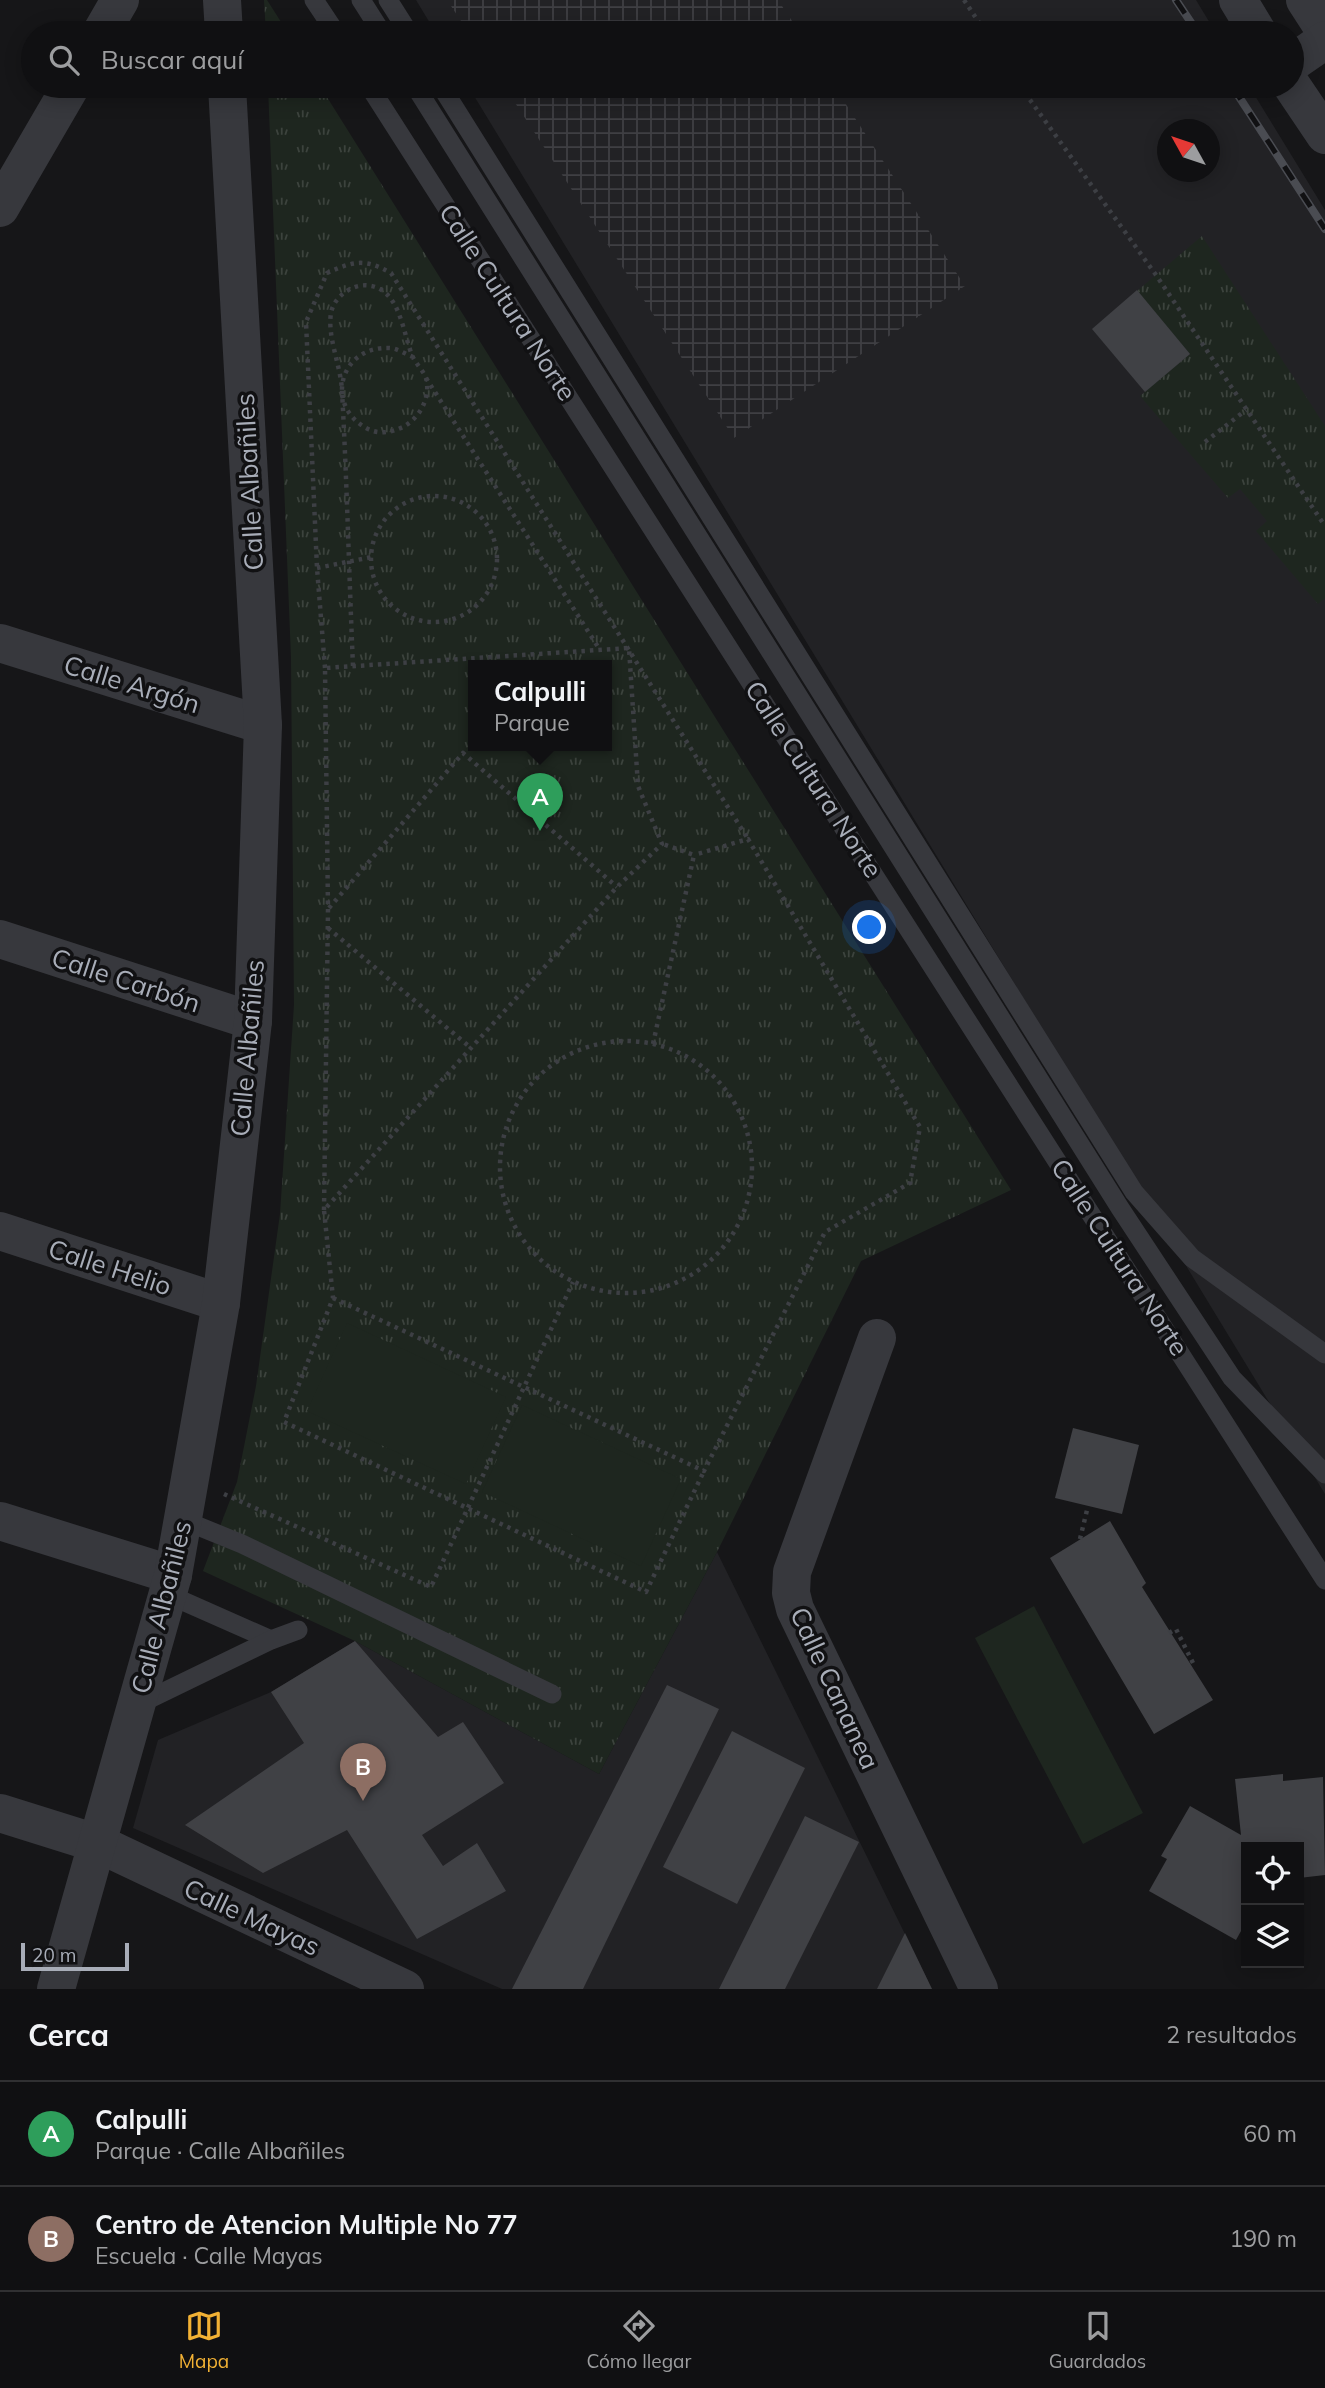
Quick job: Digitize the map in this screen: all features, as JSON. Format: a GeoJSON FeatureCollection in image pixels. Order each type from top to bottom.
{"type":"FeatureCollection","features":[{"type":"Feature","properties":{"kind":"street"},"geometry":{"type":"LineString","coordinates":[[108,21],[120,0]]}},
{"type":"Feature","properties":{"kind":"street"},"geometry":{"type":"LineString","coordinates":[[222,0],[223,21]]}},
{"type":"Feature","properties":{"kind":"street"},"geometry":{"type":"LineString","coordinates":[[1238,0],[1251,21]]}},
{"type":"Feature","properties":{"kind":"street"},"geometry":{"type":"LineString","coordinates":[[1305,0],[1325,31]]}},
{"type":"Feature","properties":{"kind":"street"},"geometry":{"type":"LineString","coordinates":[[1304,55],[1325,40]]}},
{"type":"Feature","properties":{"kind":"street"},"geometry":{"type":"LineString","coordinates":[[0,208],[64,98]]}},
{"type":"Feature","properties":{"kind":"street","name":"Calle Albañiles"},"geometry":{"type":"LineString","coordinates":[[56,1989],[170,1585],[221,1303],[253,1021],[263,725],[228,98]]}},
{"type":"Feature","properties":{"kind":"street"},"geometry":{"type":"LineString","coordinates":[[1300,98],[1325,135]]}},
{"type":"Feature","properties":{"kind":"street","name":"Calle Argón"},"geometry":{"type":"LineString","coordinates":[[0,643],[263,725]]}},
{"type":"Feature","properties":{"kind":"street","name":"Calle Carbón"},"geometry":{"type":"LineString","coordinates":[[0,939],[253,1021]]}},
{"type":"Feature","properties":{"kind":"street","name":"Calle Helio"},"geometry":{"type":"LineString","coordinates":[[0,1231],[221,1303]]}},
{"type":"Feature","properties":{"kind":"street","name":"Calle Cananea"},"geometry":{"type":"LineString","coordinates":[[877,1338],[792,1572],[791,1592],[795,1609],[979,1989]]}},
{"type":"Feature","properties":{"kind":"street"},"geometry":{"type":"LineString","coordinates":[[0,1521],[170,1585]]}},
{"type":"Feature","properties":{"kind":"street","name":"Calle Mayas"},"geometry":{"type":"LineString","coordinates":[[0,1813],[99,1844],[405,1989]]}},
{"type":"Feature","properties":{"kind":"lane"},"geometry":{"type":"LineString","coordinates":[[314,0],[328,21]]}},
{"type":"Feature","properties":{"kind":"lane"},"geometry":{"type":"LineString","coordinates":[[361,0],[374,21]]}},
{"type":"Feature","properties":{"kind":"lane"},"geometry":{"type":"LineString","coordinates":[[388,0],[401,21]]}},
{"type":"Feature","properties":{"kind":"lane","name":"Calle Cultura Norte"},"geometry":{"type":"LineString","coordinates":[[377,98],[1325,1580]]}},
{"type":"Feature","properties":{"kind":"lane"},"geometry":{"type":"LineString","coordinates":[[423,98],[1120,1208],[1232,1378],[1325,1474]]}},
{"type":"Feature","properties":{"kind":"lane"},"geometry":{"type":"LineString","coordinates":[[449,98],[1134,1192],[1192,1258],[1325,1354]]}},
{"type":"Feature","properties":{"kind":"lane"},"geometry":{"type":"LineString","coordinates":[[183,1520],[242,1544],[552,1694]]}},
{"type":"Feature","properties":{"kind":"lane"},"geometry":{"type":"LineString","coordinates":[[170,1585],[271,1640]]}},
{"type":"Feature","properties":{"kind":"lane"},"geometry":{"type":"LineString","coordinates":[[137,1705],[271,1640],[298,1630]]}},
{"type":"Feature","properties":{"kind":"path"},"geometry":{"type":"LineString","coordinates":[[964,0],[978,21]]}},
{"type":"Feature","properties":{"kind":"path"},"geometry":{"type":"LineString","coordinates":[[1029,98],[1156,275],[1325,526]]}},
{"type":"Feature","properties":{"kind":"path"},"geometry":{"type":"LineString","coordinates":[[372,262],[391,273],[629,648],[748,839],[920,1127],[910,1183],[825,1232],[646,1592],[284,1422],[333,1298],[324,1210],[328,909],[326,668],[317,568],[306,322],[327,273],[350,263],[372,262]]}},
{"type":"Feature","properties":{"kind":"path"},"geometry":{"type":"LineString","coordinates":[[353,666],[342,381],[331,312],[339,297],[352,287],[371,286],[387,294],[397,309],[413,357],[600,650]]}},
{"type":"Feature","properties":{"kind":"path"},"geometry":{"type":"LineString","coordinates":[[342,381],[351,363],[367,350],[391,347],[413,357]]}},
{"type":"Feature","properties":{"kind":"path"},"geometry":{"type":"LineString","coordinates":[[343,402],[353,420],[371,431],[391,432],[413,422],[425,401],[426,378]]}},
{"type":"Feature","properties":{"kind":"path"},"geometry":{"type":"LineString","coordinates":[[1205,442],[1246,410]]}},
{"type":"Feature","properties":{"kind":"path"},"geometry":{"type":"LineString","coordinates":[[442,496],[465,503],[483,517],[494,537],[498,560],[493,583],[480,603],[461,616],[439,622],[415,619],[397,610],[378,586],[372,557],[375,537],[386,519],[401,506],[420,497],[442,496]]}},
{"type":"Feature","properties":{"kind":"path"},"geometry":{"type":"LineString","coordinates":[[317,568],[372,557]]}},
{"type":"Feature","properties":{"kind":"path"},"geometry":{"type":"LineString","coordinates":[[326,668],[629,648]]}},
{"type":"Feature","properties":{"kind":"path"},"geometry":{"type":"LineString","coordinates":[[629,648],[638,786],[662,844],[694,855],[748,839]]}},
{"type":"Feature","properties":{"kind":"path"},"geometry":{"type":"LineString","coordinates":[[328,909],[463,753],[617,887]]}},
{"type":"Feature","properties":{"kind":"path"},"geometry":{"type":"LineString","coordinates":[[324,1210],[617,887],[662,844]]}},
{"type":"Feature","properties":{"kind":"path"},"geometry":{"type":"LineString","coordinates":[[653,1044],[694,855]]}},
{"type":"Feature","properties":{"kind":"path"},"geometry":{"type":"LineString","coordinates":[[327,927],[471,1048]]}},
{"type":"Feature","properties":{"kind":"path"},"geometry":{"type":"LineString","coordinates":[[615,1042],[653,1044],[677,1052],[699,1064],[718,1080],[733,1100],[751,1147],[752,1172],[748,1198],[727,1243],[710,1261],[690,1276],[668,1286],[620,1293],[596,1290],[573,1282],[534,1254],[509,1213],[502,1190],[500,1167],[510,1119],[537,1079],[578,1051],[615,1042]]}},
{"type":"Feature","properties":{"kind":"path"},"geometry":{"type":"LineString","coordinates":[[191,1480],[431,1587],[573,1282]]}},
{"type":"Feature","properties":{"kind":"path"},"geometry":{"type":"LineString","coordinates":[[333,1298],[704,1471]]}},
{"type":"Feature","properties":{"kind":"path"},"geometry":{"type":"LineString","coordinates":[[1080,1539],[1088,1506]]}},
{"type":"Feature","properties":{"kind":"path"},"geometry":{"type":"LineString","coordinates":[[1169,1633],[1176,1629],[1195,1667]]}},
{"type":"Feature","properties":{"kind":"shaded area"},"geometry":{"type":"Polygon","coordinates":[[[416,0],[1196,0],[1209,21],[429,21],[416,0]]]}},
{"type":"Feature","properties":{"kind":"shaded area"},"geometry":{"type":"Polygon","coordinates":[[[447,0],[778,0],[792,21],[461,21],[447,0]]]}},
{"type":"Feature","properties":{"kind":"shaded area"},"geometry":{"type":"Polygon","coordinates":[[[475,98],[1256,98],[1325,210],[1325,1494],[475,98]]]}},
{"type":"Feature","properties":{"kind":"shaded area"},"geometry":{"type":"Polygon","coordinates":[[[512,98],[842,98],[965,286],[734,438],[512,98]]]}},
{"type":"Feature","properties":{"kind":"shaded area"},"geometry":{"type":"Polygon","coordinates":[[[717,1552],[932,1989],[502,1989],[133,1828],[158,1740],[271,1692],[355,1641],[599,1774],[717,1552]]]}},
{"type":"Feature","properties":{"kind":"green space"},"geometry":{"type":"Polygon","coordinates":[[[264,0],[267,0],[280,21],[265,21],[264,0]]]}},
{"type":"Feature","properties":{"kind":"green space"},"geometry":{"type":"Polygon","coordinates":[[[268,98],[328,98],[1011,1190],[861,1261],[717,1552],[599,1774],[355,1641],[203,1571],[237,1482],[256,1386],[280,1214],[294,1005],[291,657],[268,98]]]}},
{"type":"Feature","properties":{"kind":"green space"},"geometry":{"type":"Polygon","coordinates":[[[1202,236],[1325,426],[1325,598],[1318,604],[1256,531],[1267,521],[1240,489],[1228,498],[1140,396],[1190,354],[1137,291],[1202,236]]]}},
{"type":"Feature","properties":{"kind":"green space"},"geometry":{"type":"Polygon","coordinates":[[[347,1323],[506,1397],[466,1484],[307,1411],[347,1323]]]}},
{"type":"Feature","properties":{"kind":"green space"},"geometry":{"type":"Polygon","coordinates":[[[522,1405],[681,1479],[641,1566],[482,1492],[522,1405]]]}},
{"type":"Feature","properties":{"kind":"green space"},"geometry":{"type":"Polygon","coordinates":[[[1034,1606],[1143,1813],[1083,1844],[975,1638],[1034,1606]]]}},
{"type":"Feature","properties":{"kind":"building"},"geometry":{"type":"Polygon","coordinates":[[[1137,290],[1190,354],[1145,392],[1092,329],[1137,290]]]}},
{"type":"Feature","properties":{"kind":"building"},"geometry":{"type":"Polygon","coordinates":[[[1073,1428],[1139,1445],[1122,1514],[1055,1498],[1073,1428]]]}},
{"type":"Feature","properties":{"kind":"building"},"geometry":{"type":"Polygon","coordinates":[[[1110,1521],[1146,1583],[1142,1587],[1213,1700],[1154,1734],[1050,1558],[1110,1521]]]}},
{"type":"Feature","properties":{"kind":"building"},"geometry":{"type":"Polygon","coordinates":[[[355,1641],[438,1737],[463,1722],[504,1783],[422,1835],[443,1866],[477,1843],[506,1891],[417,1939],[347,1830],[263,1873],[185,1825],[304,1743],[271,1692],[355,1641]]]}},
{"type":"Feature","properties":{"kind":"building"},"geometry":{"type":"Polygon","coordinates":[[[667,1685],[719,1709],[583,1989],[512,1989],[667,1685]]]}},
{"type":"Feature","properties":{"kind":"building"},"geometry":{"type":"Polygon","coordinates":[[[732,1731],[805,1768],[737,1904],[663,1867],[732,1731]]]}},
{"type":"Feature","properties":{"kind":"building"},"geometry":{"type":"Polygon","coordinates":[[[1283,1774],[1283,1781],[1323,1777],[1325,1875],[1304,1877],[1304,1842],[1241,1842],[1241,1931],[1236,1940],[1149,1891],[1167,1859],[1161,1856],[1190,1806],[1241,1835],[1235,1779],[1283,1774]]]}},
{"type":"Feature","properties":{"kind":"building"},"geometry":{"type":"Polygon","coordinates":[[[805,1816],[859,1842],[785,1989],[719,1989],[805,1816]]]}},
{"type":"Feature","properties":{"kind":"building"},"geometry":{"type":"Polygon","coordinates":[[[905,1933],[932,1989],[877,1989],[905,1933]]]}},
{"type":"Feature","properties":{"kind":"railway"},"geometry":{"type":"LineString","coordinates":[[1176,0],[1190,21]]}},
{"type":"Feature","properties":{"kind":"railway"},"geometry":{"type":"LineString","coordinates":[[1240,98],[1325,229]]}},
{"type":"Feature","properties":{"kind":"place","name":"Calpulli"},"geometry":{"type":"Point","coordinates":[540,831]}},
{"type":"Feature","properties":{"kind":"place","name":"Centro de Atencion Multiple No 77"},"geometry":{"type":"Point","coordinates":[363,1801]}}]}
